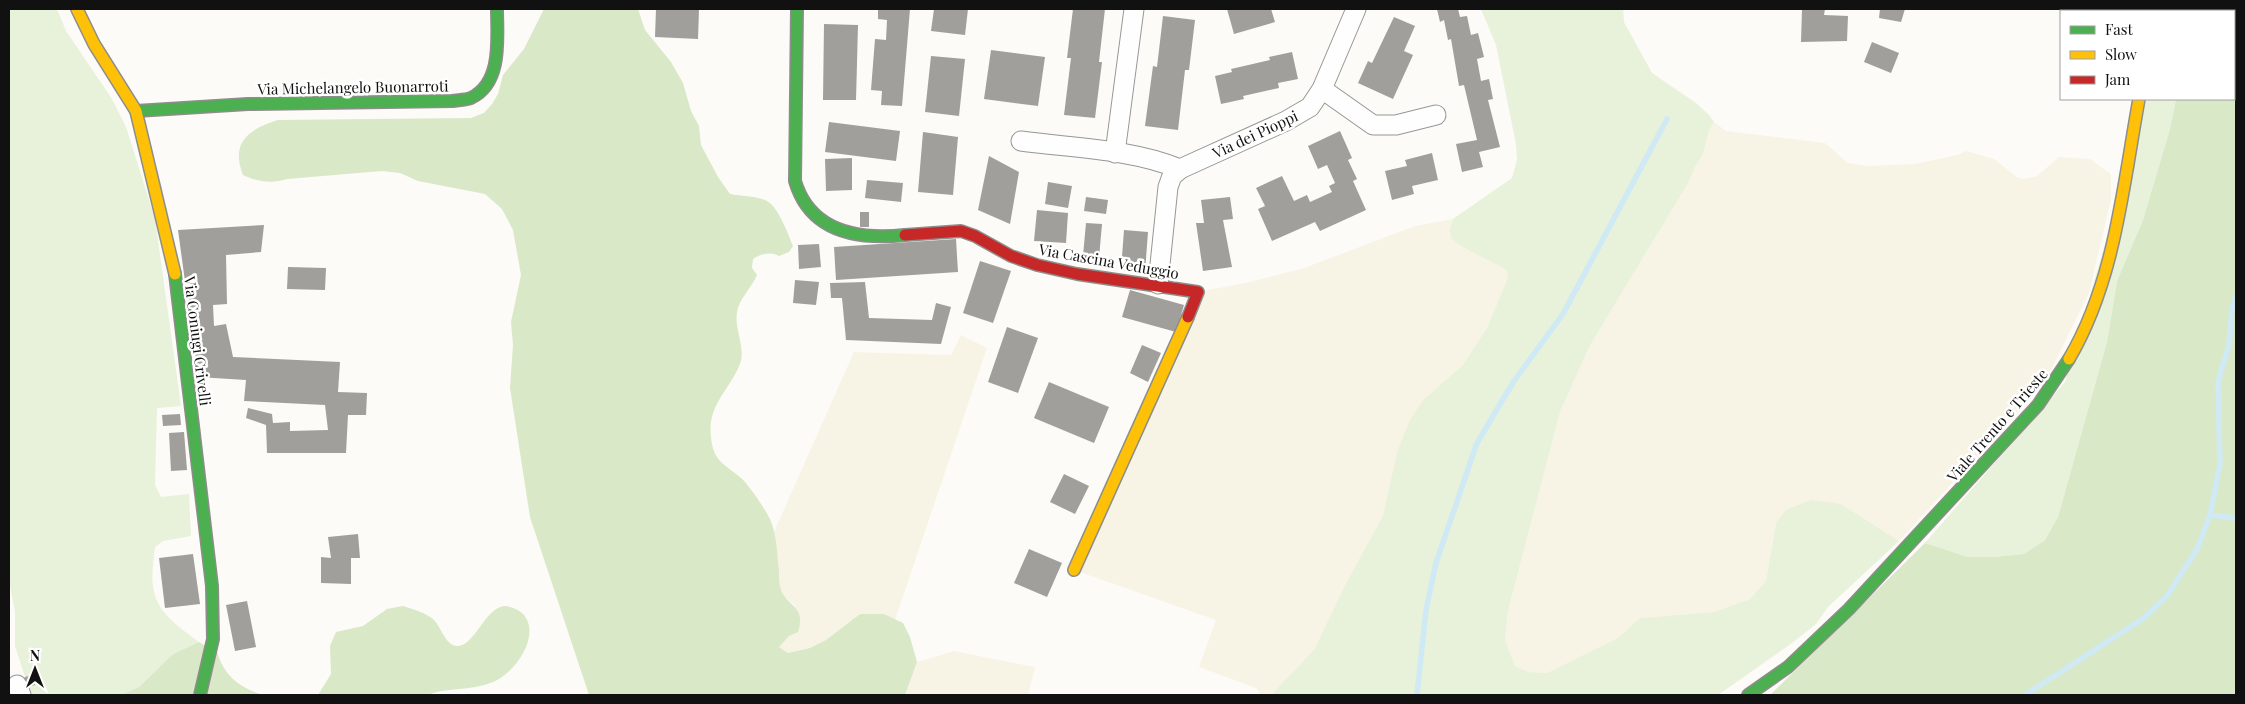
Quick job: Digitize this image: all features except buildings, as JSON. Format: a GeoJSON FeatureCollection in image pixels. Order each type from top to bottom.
{"type":"FeatureCollection","features":[{"type":"Feature","properties":{"kind":"street","name":"Via Coniugi Crivelli"},"geometry":{"type":"LineString","coordinates":[[77,9],[94,44],[136,112],[178,289],[212,586],[213,640],[200,695]]}},
{"type":"Feature","properties":{"kind":"street","name":"Via Michelangelo Buonarroti"},"geometry":{"type":"LineString","coordinates":[[136,112],[238,104],[452,101],[472,98],[486,88],[494,70],[497,9]]}},
{"type":"Feature","properties":{"kind":"street","name":"Via Cascina Veduggio"},"geometry":{"type":"LineString","coordinates":[[797,9],[796,181],[798,193],[804,203],[832,229],[853,236],[889,236],[944,231],[965,232],[1002,253],[1039,266],[1198,292],[1190,315],[1147,404],[1106,503],[1074,570]]}},
{"type":"Feature","properties":{"kind":"street"},"geometry":{"type":"LineString","coordinates":[[1115,154],[1134,9]]}},
{"type":"Feature","properties":{"kind":"street","name":"Via dei Pioppi"},"geometry":{"type":"LineString","coordinates":[[1180,169],[1286,121],[1310,107],[1322,89],[1356,9]]}},
{"type":"Feature","properties":{"kind":"street"},"geometry":{"type":"LineString","coordinates":[[1322,89],[1373,125],[1396,125],[1436,115]]}},
{"type":"Feature","properties":{"kind":"street","name":"Viale Trento e Trieste"},"geometry":{"type":"LineString","coordinates":[[1748,695],[1788,667],[1849,609],[2032,412],[2062,372],[2082,334],[2096,300],[2108,258],[2139,100]]}},
{"type":"Feature","properties":{"kind":"street"},"geometry":{"type":"LineString","coordinates":[[1021,141],[1162,162],[1180,169],[1172,176],[1168,187],[1158,284]]}},
{"type":"Feature","properties":{"kind":"shaded area"},"geometry":{"type":"Polygon","coordinates":[[[1714,122],[1726,131],[1825,143],[1848,163],[1869,166],[1915,164],[1957,155],[1966,151],[1994,159],[2017,177],[2024,179],[2037,176],[2059,157],[2090,159],[2111,174],[2111,200],[2089,293],[2045,382],[1899,541],[1841,504],[1776,523],[1766,581],[1750,599],[1714,612],[1640,618],[1618,638],[1547,673],[1528,672],[1515,666],[1505,640],[1508,611],[1560,412],[1589,347],[1687,185],[1703,154],[1709,131],[1714,122]]]}},
{"type":"Feature","properties":{"kind":"shaded area"},"geometry":{"type":"Polygon","coordinates":[[[1453,219],[1450,229],[1472,251],[1508,270],[1508,278],[1487,328],[1462,366],[1424,399],[1397,452],[1383,516],[1346,583],[1314,650],[1271,695],[1261,695],[1256,688],[1199,667],[1216,620],[1074,570],[1198,292],[1250,282],[1304,268],[1415,226],[1453,219]]]}},
{"type":"Feature","properties":{"kind":"shaded area"},"geometry":{"type":"Polygon","coordinates":[[[961,335],[987,348],[895,620],[884,614],[860,614],[826,640],[810,648],[788,653],[779,647],[789,636],[798,632],[795,605],[785,597],[780,588],[774,532],[854,352],[951,355],[961,335]]]}},
{"type":"Feature","properties":{"kind":"shaded area"},"geometry":{"type":"Polygon","coordinates":[[[954,651],[1035,667],[1028,695],[905,695],[917,662],[954,651]]]}},
{"type":"Feature","properties":{"kind":"green space"},"geometry":{"type":"Polygon","coordinates":[[[9,9],[57,9],[66,31],[112,99],[126,127],[155,219],[181,406],[157,408],[155,485],[161,497],[189,494],[191,536],[163,541],[155,547],[152,581],[155,596],[164,612],[176,625],[199,642],[173,654],[139,687],[121,695],[31,695],[15,646],[15,612],[9,580],[9,9]]]}},
{"type":"Feature","properties":{"kind":"green space"},"geometry":{"type":"Polygon","coordinates":[[[544,9],[638,9],[645,30],[671,62],[683,83],[691,111],[699,126],[701,145],[718,177],[730,194],[757,198],[770,203],[782,220],[793,246],[789,252],[779,256],[766,254],[753,259],[752,268],[757,275],[740,302],[737,312],[737,325],[742,352],[740,364],[712,416],[712,445],[714,452],[721,462],[741,478],[752,491],[768,515],[774,531],[781,590],[784,596],[796,608],[800,617],[798,632],[789,636],[779,647],[788,653],[810,648],[826,640],[860,614],[884,614],[903,623],[910,637],[917,662],[905,695],[589,695],[530,517],[510,388],[513,345],[511,322],[521,275],[513,230],[502,209],[485,194],[418,181],[400,173],[382,171],[270,182],[259,181],[243,175],[239,154],[245,138],[258,128],[278,120],[471,118],[484,113],[498,94],[503,75],[524,49],[544,9]]]}},
{"type":"Feature","properties":{"kind":"green space"},"geometry":{"type":"Polygon","coordinates":[[[1481,9],[1623,9],[1624,22],[1652,73],[1696,103],[1714,122],[1709,131],[1703,154],[1687,185],[1589,347],[1560,412],[1508,611],[1505,640],[1515,666],[1528,672],[1547,673],[1618,638],[1640,618],[1714,612],[1750,599],[1766,581],[1776,523],[1786,510],[1811,500],[1841,504],[1899,541],[1828,607],[1816,624],[1718,695],[1271,695],[1314,650],[1346,583],[1383,516],[1397,452],[1410,420],[1424,399],[1462,366],[1487,328],[1508,278],[1507,270],[1461,246],[1451,238],[1450,229],[1453,219],[1512,178],[1517,160],[1516,144],[1496,45],[1481,9]]]}},
{"type":"Feature","properties":{"kind":"green space"},"geometry":{"type":"Polygon","coordinates":[[[2236,9],[2236,695],[1770,695],[1925,543],[1968,557],[1994,557],[2024,554],[2045,540],[2058,517],[2107,342],[2117,281],[2143,220],[2170,129],[2176,100],[2235,100],[2235,10],[2183,10],[2236,9]]]}},
{"type":"Feature","properties":{"kind":"green space"},"geometry":{"type":"Polygon","coordinates":[[[2147,100],[2176,100],[2170,129],[2143,220],[2117,281],[2107,342],[2058,517],[2045,540],[2024,554],[1994,557],[1968,557],[1925,543],[2065,382],[2147,100]]]}},
{"type":"Feature","properties":{"kind":"green space"},"geometry":{"type":"Polygon","coordinates":[[[403,606],[419,611],[434,620],[449,642],[456,646],[468,641],[497,609],[504,606],[512,608],[524,615],[528,624],[527,643],[523,653],[510,671],[485,685],[427,695],[318,695],[331,674],[330,646],[336,632],[363,626],[387,609],[403,606]]]}},
{"type":"Feature","properties":{"kind":"green space"},"geometry":{"type":"Polygon","coordinates":[[[199,642],[217,652],[224,668],[234,680],[263,695],[121,695],[139,687],[173,654],[199,642]]]}},
{"type":"Feature","properties":{"kind":"waterway"},"geometry":{"type":"LineString","coordinates":[[1417,695],[1426,610],[1436,563],[1477,443],[1514,381],[1563,314],[1667,119]]}},
{"type":"Feature","properties":{"kind":"waterway"},"geometry":{"type":"LineString","coordinates":[[2025,695],[2144,618],[2167,596],[2197,549],[2210,515],[2220,464],[2218,382],[2229,345],[2232,307],[2236,297]]}},
{"type":"Feature","properties":{"kind":"waterway"},"geometry":{"type":"LineString","coordinates":[[2210,515],[2236,518]]}},
{"type":"Feature","properties":{"kind":"traffic: fast"},"geometry":{"type":"LineString","coordinates":[[136,111],[248,104],[452,101],[469,99],[481,91],[489,82],[493,71],[497,46],[497,9]]}},
{"type":"Feature","properties":{"kind":"traffic: fast"},"geometry":{"type":"LineString","coordinates":[[797,9],[795,181],[802,198],[812,212],[824,222],[838,229],[853,234],[870,236],[905,235]]}},
{"type":"Feature","properties":{"kind":"traffic: fast"},"geometry":{"type":"LineString","coordinates":[[175,274],[212,586],[213,639],[200,695]]}},
{"type":"Feature","properties":{"kind":"traffic: fast"},"geometry":{"type":"LineString","coordinates":[[1748,695],[1788,667],[1849,609],[2038,405],[2069,359]]}},
{"type":"Feature","properties":{"kind":"traffic: slow"},"geometry":{"type":"LineString","coordinates":[[77,9],[94,44],[136,111],[175,274]]}},
{"type":"Feature","properties":{"kind":"traffic: slow"},"geometry":{"type":"LineString","coordinates":[[2069,359],[2085,329],[2107,265],[2122,199],[2139,100]]}},
{"type":"Feature","properties":{"kind":"traffic: slow"},"geometry":{"type":"LineString","coordinates":[[1074,570],[1188,317]]}},
{"type":"Feature","properties":{"kind":"traffic: jam"},"geometry":{"type":"LineString","coordinates":[[905,235],[961,231],[975,236],[1011,256],[1037,265],[1077,274],[1198,292],[1188,317]]}}]}
